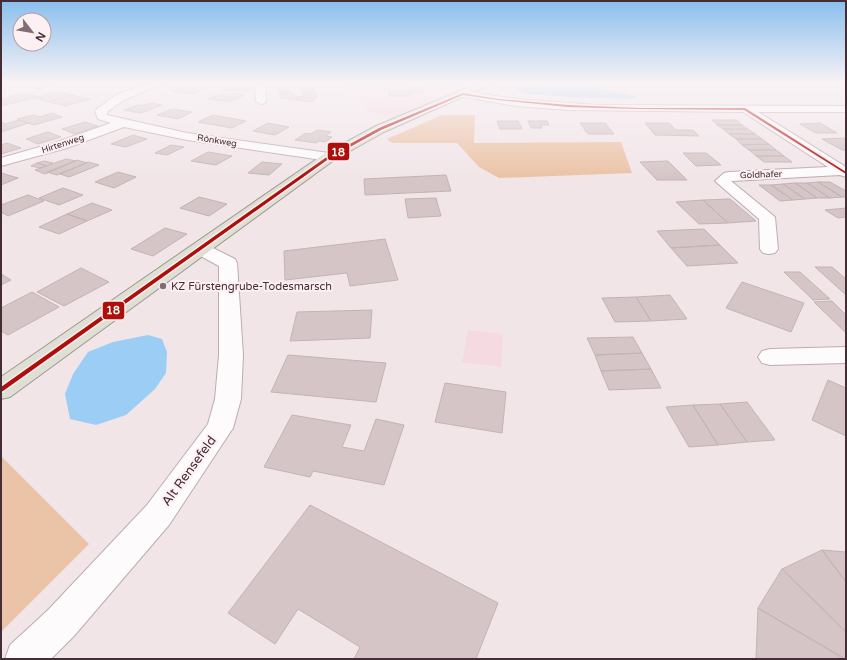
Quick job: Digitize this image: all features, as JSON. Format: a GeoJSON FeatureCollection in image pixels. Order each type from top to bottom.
{"type":"FeatureCollection","features":[{"type":"Feature","properties":{"kind":"main road"},"geometry":{"type":"LineString","coordinates":[[4,383],[200,249],[329,157],[380,129],[414,115]]}},
{"type":"Feature","properties":{"kind":"street","name":"Rönkweg"},"geometry":{"type":"LineString","coordinates":[[102,115],[102,117],[123,123],[205,139],[329,157]]}},
{"type":"Feature","properties":{"kind":"street"},"geometry":{"type":"LineString","coordinates":[[754,115],[845,172]]}},
{"type":"Feature","properties":{"kind":"street","name":"Hirtenweg"},"geometry":{"type":"LineString","coordinates":[[1,162],[62,145],[123,123]]}},
{"type":"Feature","properties":{"kind":"street","name":"Goldhafer"},"geometry":{"type":"LineString","coordinates":[[769,249],[767,217],[722,180],[729,176],[845,172]]}},
{"type":"Feature","properties":{"kind":"street","name":"Alt Rensefeld"},"geometry":{"type":"LineString","coordinates":[[24,659],[61,623],[158,515],[220,428],[228,399],[232,355],[228,263],[200,249]]}},
{"type":"Feature","properties":{"kind":"street"},"geometry":{"type":"LineString","coordinates":[[770,357],[846,355]]}},
{"type":"Feature","properties":{"kind":"shaded area"},"geometry":{"type":"Polygon","coordinates":[[[380,115],[398,115],[390,118],[380,115]]]}},
{"type":"Feature","properties":{"kind":"shaded area"},"geometry":{"type":"Polygon","coordinates":[[[442,115],[475,115],[474,143],[621,142],[632,173],[499,178],[479,167],[457,143],[392,143],[387,139],[442,115]]]}},
{"type":"Feature","properties":{"kind":"shaded area"},"geometry":{"type":"Polygon","coordinates":[[[468,330],[503,334],[501,367],[462,362],[468,330]]]}},
{"type":"Feature","properties":{"kind":"shaded area"},"geometry":{"type":"Polygon","coordinates":[[[1,456],[89,544],[1,632],[1,456]]]}},
{"type":"Feature","properties":{"kind":"water"},"geometry":{"type":"Polygon","coordinates":[[[148,335],[162,339],[167,352],[166,373],[155,389],[126,415],[96,425],[70,419],[65,394],[73,374],[88,352],[113,342],[148,335]]]}},
{"type":"Feature","properties":{"kind":"building"},"geometry":{"type":"Polygon","coordinates":[[[33,115],[40,117],[47,115],[56,115],[62,117],[34,125],[17,119],[33,115]]]}},
{"type":"Feature","properties":{"kind":"building"},"geometry":{"type":"Polygon","coordinates":[[[158,115],[186,115],[178,119],[158,115]]]}},
{"type":"Feature","properties":{"kind":"building"},"geometry":{"type":"Polygon","coordinates":[[[213,115],[246,121],[232,128],[198,122],[213,115]]]}},
{"type":"Feature","properties":{"kind":"building"},"geometry":{"type":"Polygon","coordinates":[[[19,120],[29,123],[1,132],[1,122],[5,124],[19,120]]]}},
{"type":"Feature","properties":{"kind":"building"},"geometry":{"type":"Polygon","coordinates":[[[712,120],[736,120],[742,125],[717,125],[712,120]]]}},
{"type":"Feature","properties":{"kind":"building"},"geometry":{"type":"Polygon","coordinates":[[[497,121],[518,121],[522,129],[500,129],[497,121]]]}},
{"type":"Feature","properties":{"kind":"building"},"geometry":{"type":"Polygon","coordinates":[[[528,121],[547,121],[549,125],[541,125],[542,128],[531,128],[528,121]]]}},
{"type":"Feature","properties":{"kind":"building"},"geometry":{"type":"Polygon","coordinates":[[[85,122],[98,126],[75,134],[62,129],[85,122]]]}},
{"type":"Feature","properties":{"kind":"building"},"geometry":{"type":"Polygon","coordinates":[[[268,123],[289,127],[275,135],[253,131],[268,123]]]}},
{"type":"Feature","properties":{"kind":"building"},"geometry":{"type":"Polygon","coordinates":[[[580,123],[605,123],[614,134],[588,134],[580,123]]]}},
{"type":"Feature","properties":{"kind":"building"},"geometry":{"type":"Polygon","coordinates":[[[645,123],[669,123],[676,130],[693,130],[699,136],[655,135],[645,123]]]}},
{"type":"Feature","properties":{"kind":"building"},"geometry":{"type":"Polygon","coordinates":[[[820,123],[837,133],[816,133],[800,124],[820,123]]]}},
{"type":"Feature","properties":{"kind":"building"},"geometry":{"type":"Polygon","coordinates":[[[717,125],[742,125],[748,129],[723,129],[717,125]]]}},
{"type":"Feature","properties":{"kind":"building"},"geometry":{"type":"Polygon","coordinates":[[[723,129],[748,129],[755,134],[729,134],[723,129]]]}},
{"type":"Feature","properties":{"kind":"building"},"geometry":{"type":"Polygon","coordinates":[[[317,130],[331,132],[326,136],[332,137],[325,142],[319,141],[316,143],[295,140],[306,133],[311,134],[317,130]]]}},
{"type":"Feature","properties":{"kind":"building"},"geometry":{"type":"Polygon","coordinates":[[[48,132],[61,137],[38,144],[26,139],[48,132]]]}},
{"type":"Feature","properties":{"kind":"building"},"geometry":{"type":"Polygon","coordinates":[[[729,134],[755,134],[762,139],[736,139],[729,134]]]}},
{"type":"Feature","properties":{"kind":"building"},"geometry":{"type":"Polygon","coordinates":[[[133,135],[147,139],[126,147],[111,144],[133,135]]]}},
{"type":"Feature","properties":{"kind":"building"},"geometry":{"type":"Polygon","coordinates":[[[845,138],[846,150],[842,150],[822,139],[845,138]]]}},
{"type":"Feature","properties":{"kind":"building"},"geometry":{"type":"Polygon","coordinates":[[[736,139],[762,139],[769,144],[742,145],[736,139]]]}},
{"type":"Feature","properties":{"kind":"building"},"geometry":{"type":"Polygon","coordinates":[[[7,143],[21,148],[1,154],[1,145],[7,143]]]}},
{"type":"Feature","properties":{"kind":"building"},"geometry":{"type":"Polygon","coordinates":[[[769,144],[776,150],[749,150],[742,145],[769,144]]]}},
{"type":"Feature","properties":{"kind":"building"},"geometry":{"type":"Polygon","coordinates":[[[171,145],[184,147],[167,155],[155,153],[171,145]]]}},
{"type":"Feature","properties":{"kind":"building"},"geometry":{"type":"Polygon","coordinates":[[[749,150],[776,150],[784,156],[756,156],[749,150]]]}},
{"type":"Feature","properties":{"kind":"building"},"geometry":{"type":"Polygon","coordinates":[[[208,152],[232,156],[216,165],[191,161],[208,152]]]}},
{"type":"Feature","properties":{"kind":"building"},"geometry":{"type":"Polygon","coordinates":[[[683,153],[706,153],[721,165],[696,166],[683,153]]]}},
{"type":"Feature","properties":{"kind":"building"},"geometry":{"type":"Polygon","coordinates":[[[756,156],[784,156],[792,162],[764,162],[756,156]]]}},
{"type":"Feature","properties":{"kind":"building"},"geometry":{"type":"Polygon","coordinates":[[[66,159],[76,161],[45,174],[35,170],[66,159]]]}},
{"type":"Feature","properties":{"kind":"building"},"geometry":{"type":"Polygon","coordinates":[[[77,160],[87,163],[57,175],[47,172],[77,160]]]}},
{"type":"Feature","properties":{"kind":"building"},"geometry":{"type":"Polygon","coordinates":[[[44,161],[53,163],[47,166],[37,163],[44,161]]]}},
{"type":"Feature","properties":{"kind":"building"},"geometry":{"type":"Polygon","coordinates":[[[668,161],[687,180],[657,180],[640,162],[668,161]]]}},
{"type":"Feature","properties":{"kind":"building"},"geometry":{"type":"Polygon","coordinates":[[[88,162],[99,165],[69,177],[60,174],[88,162]]]}},
{"type":"Feature","properties":{"kind":"building"},"geometry":{"type":"Polygon","coordinates":[[[262,162],[282,164],[269,175],[248,173],[262,162]]]}},
{"type":"Feature","properties":{"kind":"building"},"geometry":{"type":"Polygon","coordinates":[[[37,163],[47,166],[40,168],[31,166],[37,163]]]}},
{"type":"Feature","properties":{"kind":"building"},"geometry":{"type":"Polygon","coordinates":[[[118,172],[136,177],[114,188],[95,182],[118,172]]]}},
{"type":"Feature","properties":{"kind":"building"},"geometry":{"type":"Polygon","coordinates":[[[1,173],[18,178],[1,185],[1,173]]]}},
{"type":"Feature","properties":{"kind":"building"},"geometry":{"type":"Polygon","coordinates":[[[446,175],[451,191],[365,195],[364,179],[446,175]]]}},
{"type":"Feature","properties":{"kind":"building"},"geometry":{"type":"Polygon","coordinates":[[[818,182],[830,182],[846,191],[846,197],[842,197],[818,182]]]}},
{"type":"Feature","properties":{"kind":"building"},"geometry":{"type":"Polygon","coordinates":[[[818,182],[842,197],[830,198],[807,183],[818,182]]]}},
{"type":"Feature","properties":{"kind":"building"},"geometry":{"type":"Polygon","coordinates":[[[795,183],[807,183],[830,198],[817,198],[795,183]]]}},
{"type":"Feature","properties":{"kind":"building"},"geometry":{"type":"Polygon","coordinates":[[[795,183],[817,198],[805,199],[783,184],[795,183]]]}},
{"type":"Feature","properties":{"kind":"building"},"geometry":{"type":"Polygon","coordinates":[[[783,184],[805,199],[793,200],[771,185],[783,184]]]}},
{"type":"Feature","properties":{"kind":"building"},"geometry":{"type":"Polygon","coordinates":[[[759,185],[771,185],[793,200],[780,201],[759,185]]]}},
{"type":"Feature","properties":{"kind":"building"},"geometry":{"type":"Polygon","coordinates":[[[63,188],[83,195],[59,205],[39,198],[63,188]]]}},
{"type":"Feature","properties":{"kind":"building"},"geometry":{"type":"Polygon","coordinates":[[[28,195],[44,201],[8,216],[1,212],[1,205],[28,195]]]}},
{"type":"Feature","properties":{"kind":"building"},"geometry":{"type":"Polygon","coordinates":[[[199,197],[227,204],[209,216],[180,208],[199,197]]]}},
{"type":"Feature","properties":{"kind":"building"},"geometry":{"type":"Polygon","coordinates":[[[436,198],[441,216],[408,218],[405,199],[436,198]]]}},
{"type":"Feature","properties":{"kind":"building"},"geometry":{"type":"Polygon","coordinates":[[[730,199],[756,221],[728,223],[703,200],[730,199]]]}},
{"type":"Feature","properties":{"kind":"building"},"geometry":{"type":"Polygon","coordinates":[[[703,200],[728,223],[699,224],[676,202],[703,200]]]}},
{"type":"Feature","properties":{"kind":"building"},"geometry":{"type":"Polygon","coordinates":[[[92,203],[112,210],[87,221],[67,214],[92,203]]]}},
{"type":"Feature","properties":{"kind":"building"},"geometry":{"type":"Polygon","coordinates":[[[846,208],[846,217],[838,218],[825,210],[846,208]]]}},
{"type":"Feature","properties":{"kind":"building"},"geometry":{"type":"Polygon","coordinates":[[[67,214],[87,221],[59,234],[39,227],[67,214]]]}},
{"type":"Feature","properties":{"kind":"building"},"geometry":{"type":"Polygon","coordinates":[[[165,228],[187,234],[153,256],[131,249],[165,228]]]}},
{"type":"Feature","properties":{"kind":"building"},"geometry":{"type":"Polygon","coordinates":[[[704,229],[720,245],[671,248],[657,231],[704,229]]]}},
{"type":"Feature","properties":{"kind":"building"},"geometry":{"type":"Polygon","coordinates":[[[385,239],[398,280],[350,286],[347,273],[285,280],[284,251],[385,239]]]}},
{"type":"Feature","properties":{"kind":"building"},"geometry":{"type":"Polygon","coordinates":[[[720,245],[738,263],[687,266],[671,248],[720,245]]]}},
{"type":"Feature","properties":{"kind":"building"},"geometry":{"type":"Polygon","coordinates":[[[815,267],[832,267],[846,279],[846,295],[815,267]]]}},
{"type":"Feature","properties":{"kind":"building"},"geometry":{"type":"Polygon","coordinates":[[[81,268],[109,282],[64,306],[37,292],[81,268]]]}},
{"type":"Feature","properties":{"kind":"building"},"geometry":{"type":"Polygon","coordinates":[[[784,272],[800,272],[830,299],[813,300],[784,272]]]}},
{"type":"Feature","properties":{"kind":"building"},"geometry":{"type":"Polygon","coordinates":[[[1,274],[11,280],[1,285],[1,274]]]}},
{"type":"Feature","properties":{"kind":"building"},"geometry":{"type":"Polygon","coordinates":[[[742,282],[804,303],[791,332],[726,308],[742,282]]]}},
{"type":"Feature","properties":{"kind":"building"},"geometry":{"type":"Polygon","coordinates":[[[32,292],[59,307],[8,335],[1,331],[1,308],[32,292]]]}},
{"type":"Feature","properties":{"kind":"building"},"geometry":{"type":"Polygon","coordinates":[[[670,295],[687,319],[651,321],[636,297],[670,295]]]}},
{"type":"Feature","properties":{"kind":"building"},"geometry":{"type":"Polygon","coordinates":[[[636,297],[651,321],[615,322],[602,298],[636,297]]]}},
{"type":"Feature","properties":{"kind":"building"},"geometry":{"type":"Polygon","coordinates":[[[832,301],[846,315],[846,333],[814,302],[832,301]]]}},
{"type":"Feature","properties":{"kind":"building"},"geometry":{"type":"Polygon","coordinates":[[[372,310],[370,338],[290,341],[297,312],[372,310]]]}},
{"type":"Feature","properties":{"kind":"building"},"geometry":{"type":"Polygon","coordinates":[[[633,337],[642,353],[595,355],[587,338],[633,337]]]}},
{"type":"Feature","properties":{"kind":"building"},"geometry":{"type":"Polygon","coordinates":[[[642,353],[651,369],[601,371],[595,355],[642,353]]]}},
{"type":"Feature","properties":{"kind":"building"},"geometry":{"type":"Polygon","coordinates":[[[288,355],[386,363],[376,402],[271,392],[288,355]]]}},
{"type":"Feature","properties":{"kind":"building"},"geometry":{"type":"Polygon","coordinates":[[[651,369],[661,388],[609,390],[601,371],[651,369]]]}},
{"type":"Feature","properties":{"kind":"building"},"geometry":{"type":"Polygon","coordinates":[[[828,380],[846,388],[846,436],[812,420],[828,380]]]}},
{"type":"Feature","properties":{"kind":"building"},"geometry":{"type":"Polygon","coordinates":[[[445,383],[506,392],[502,433],[435,422],[445,383]]]}},
{"type":"Feature","properties":{"kind":"building"},"geometry":{"type":"Polygon","coordinates":[[[747,402],[775,440],[747,442],[720,404],[747,402]]]}},
{"type":"Feature","properties":{"kind":"building"},"geometry":{"type":"Polygon","coordinates":[[[720,404],[747,442],[718,445],[693,405],[720,404]]]}},
{"type":"Feature","properties":{"kind":"building"},"geometry":{"type":"Polygon","coordinates":[[[693,405],[718,445],[689,447],[666,407],[693,405]]]}},
{"type":"Feature","properties":{"kind":"building"},"geometry":{"type":"Polygon","coordinates":[[[292,415],[351,425],[342,447],[364,451],[376,419],[404,425],[384,485],[313,471],[310,477],[264,467],[292,415]]]}},
{"type":"Feature","properties":{"kind":"building"},"geometry":{"type":"Polygon","coordinates":[[[310,505],[498,603],[476,659],[354,659],[360,647],[298,609],[275,644],[228,613],[310,505]]]}},
{"type":"Feature","properties":{"kind":"building"},"geometry":{"type":"Polygon","coordinates":[[[822,550],[846,552],[846,582],[822,550]]]}},
{"type":"Feature","properties":{"kind":"building"},"geometry":{"type":"Polygon","coordinates":[[[822,550],[846,582],[846,632],[782,569],[822,550]]]}},
{"type":"Feature","properties":{"kind":"building"},"geometry":{"type":"Polygon","coordinates":[[[782,569],[846,632],[846,659],[758,608],[782,569]]]}},
{"type":"Feature","properties":{"kind":"building"},"geometry":{"type":"Polygon","coordinates":[[[758,608],[844,659],[756,658],[758,608]]]}},
{"type":"Feature","properties":{"kind":"transit line","name":"18"},"geometry":{"type":"LineString","coordinates":[[1,390],[329,157],[380,129],[414,115]]}},
{"type":"Feature","properties":{"kind":"transit line","name":"18"},"geometry":{"type":"LineString","coordinates":[[754,115],[846,173]]}},
{"type":"Feature","properties":{"kind":"place","name":"KZ Fürstengrube-Todesmarsch"},"geometry":{"type":"Point","coordinates":[163,286]}}]}
